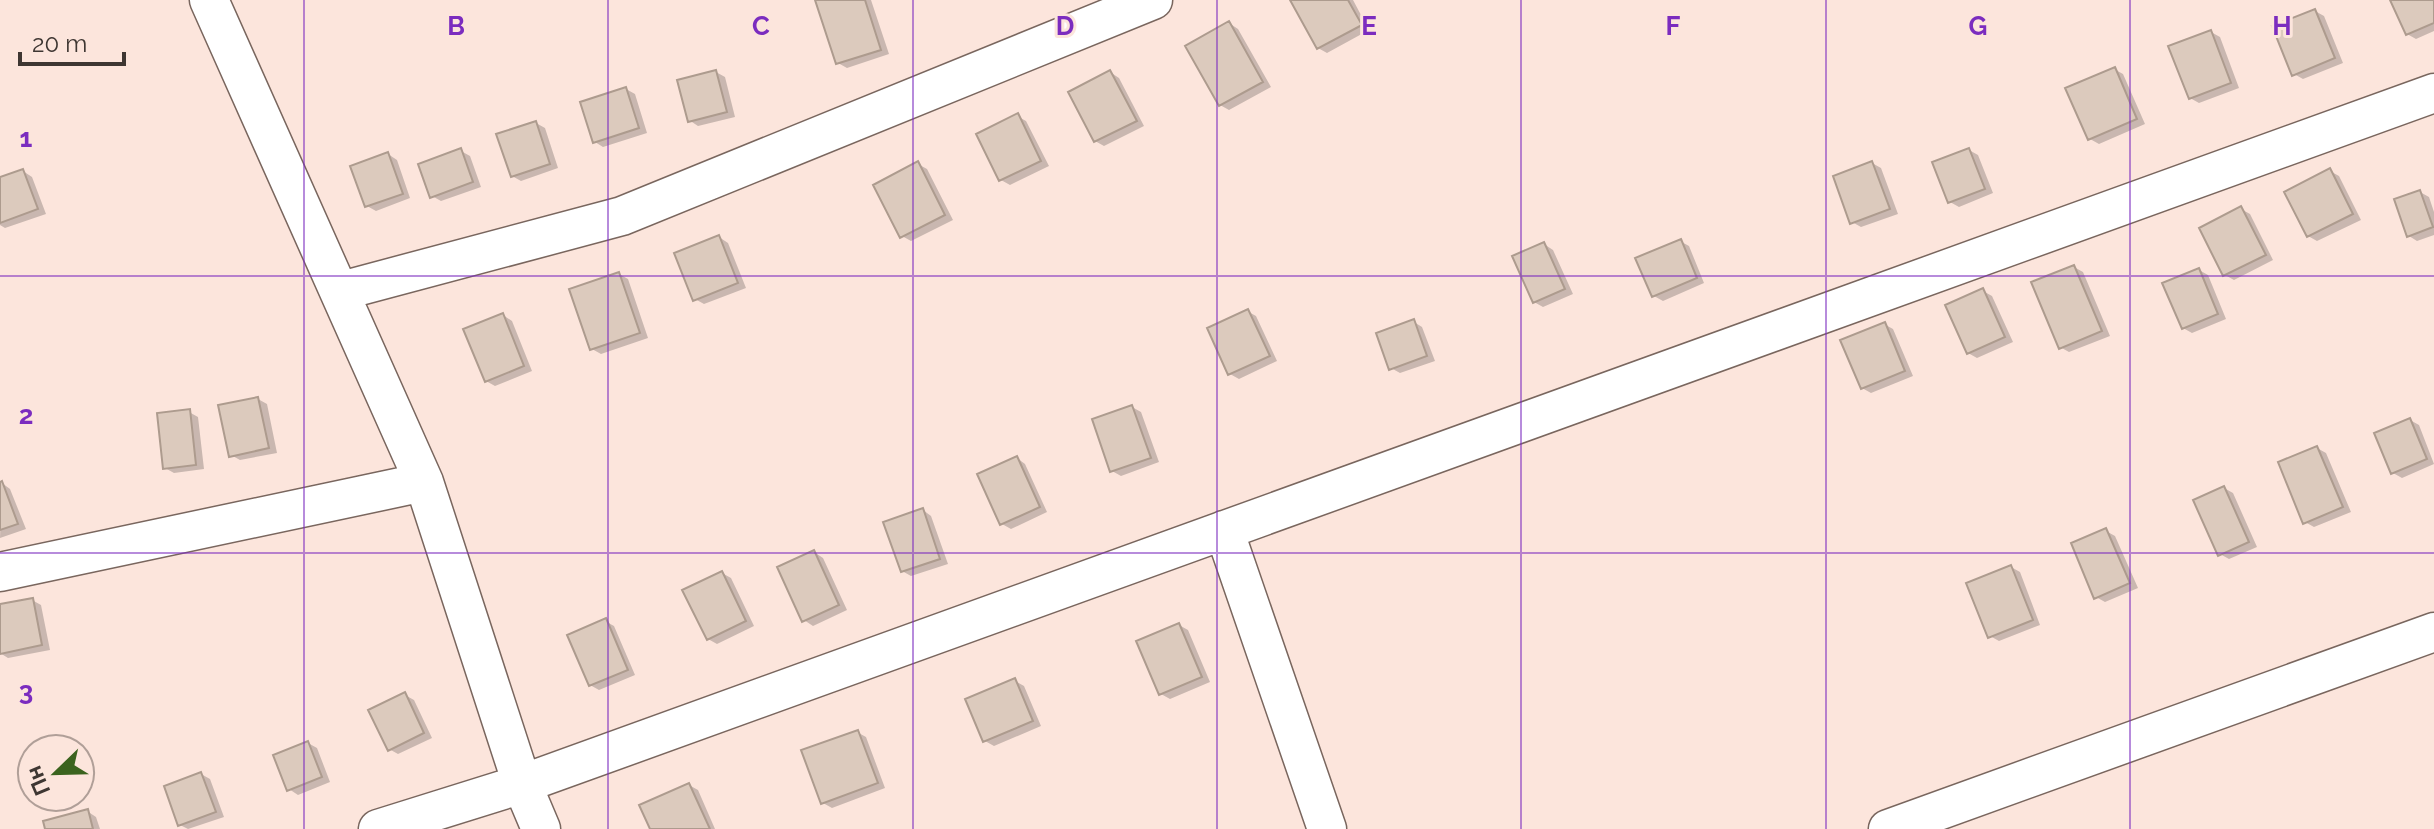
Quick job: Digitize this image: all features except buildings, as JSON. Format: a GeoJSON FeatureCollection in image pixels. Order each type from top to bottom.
{"type":"FeatureCollection","features":[{"type":"Feature","properties":{"kind":"street"},"geometry":{"type":"LineString","coordinates":[[209,0],[424,482],[522,784],[541,829]]}},
{"type":"Feature","properties":{"kind":"street"},"geometry":{"type":"LineString","coordinates":[[341,291],[622,216],[1153,0]]}},
{"type":"Feature","properties":{"kind":"street"},"geometry":{"type":"LineString","coordinates":[[378,829],[522,784],[2434,93]]}},
{"type":"Feature","properties":{"kind":"street"},"geometry":{"type":"LineString","coordinates":[[0,572],[424,482]]}},
{"type":"Feature","properties":{"kind":"street"},"geometry":{"type":"LineString","coordinates":[[1224,530],[1327,829]]}},
{"type":"Feature","properties":{"kind":"street"},"geometry":{"type":"LineString","coordinates":[[1888,829],[2434,632]]}}]}
